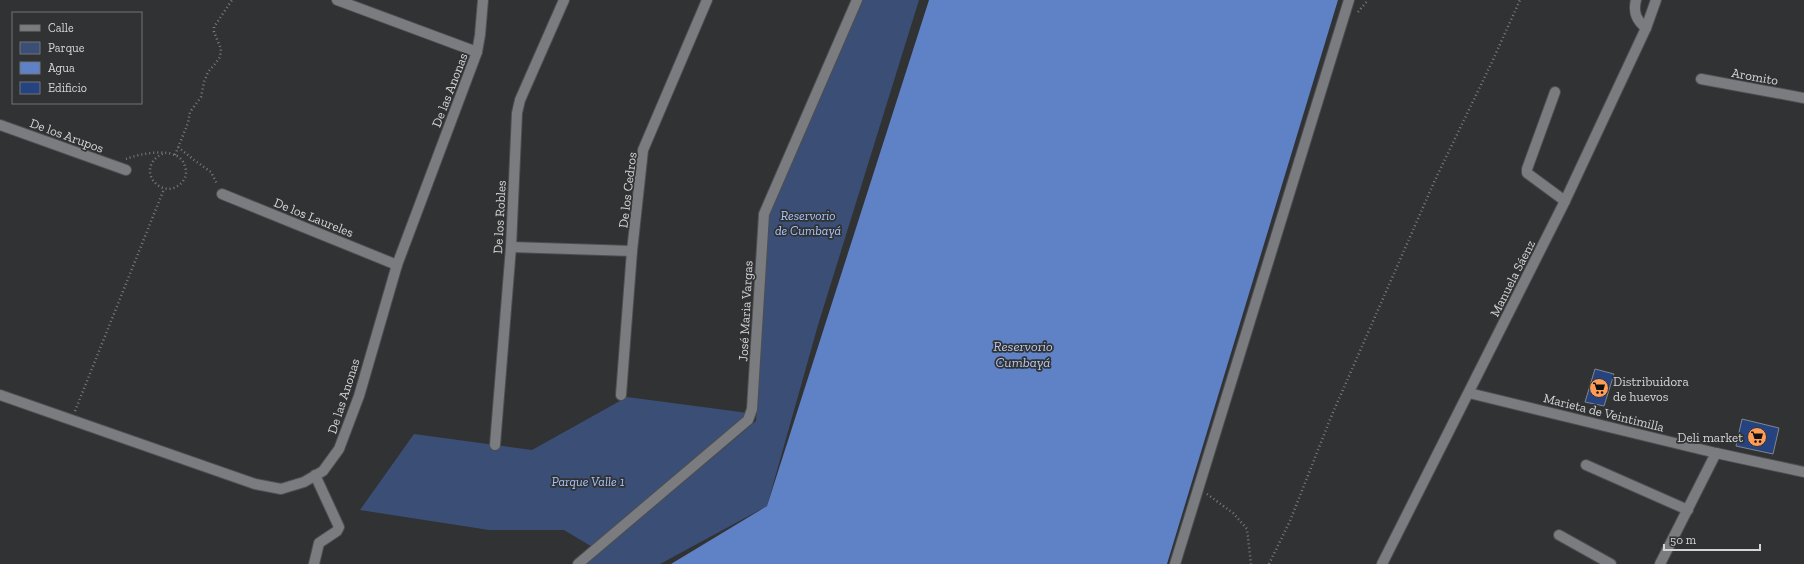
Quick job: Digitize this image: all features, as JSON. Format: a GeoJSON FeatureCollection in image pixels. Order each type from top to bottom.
{"type":"FeatureCollection","features":[{"type":"Feature","properties":{"kind":"street"},"geometry":{"type":"LineString","coordinates":[[337,0],[477,52]]}},
{"type":"Feature","properties":{"kind":"street","name":"De las Anonas"},"geometry":{"type":"LineString","coordinates":[[0,395],[255,484],[281,489],[304,482],[323,470],[339,449],[359,396],[396,264],[477,52],[480,35],[482,0]]}},
{"type":"Feature","properties":{"kind":"street","name":"De los Robles"},"geometry":{"type":"LineString","coordinates":[[495,445],[511,248],[517,113],[520,100],[564,0]]}},
{"type":"Feature","properties":{"kind":"street","name":"De los Cedros"},"geometry":{"type":"LineString","coordinates":[[621,395],[632,251],[643,150],[707,0]]}},
{"type":"Feature","properties":{"kind":"street","name":"José Maria Vargas"},"geometry":{"type":"LineString","coordinates":[[578,564],[748,420],[752,409],[764,214],[857,0]]}},
{"type":"Feature","properties":{"kind":"street"},"geometry":{"type":"LineString","coordinates":[[1175,564],[1349,0]]}},
{"type":"Feature","properties":{"kind":"street"},"geometry":{"type":"LineString","coordinates":[[1636,0],[1634,10],[1639,22],[1646,28]]}},
{"type":"Feature","properties":{"kind":"street","name":"Manuela Sáenz"},"geometry":{"type":"LineString","coordinates":[[1382,564],[1565,201],[1646,28],[1656,0]]}},
{"type":"Feature","properties":{"kind":"street","name":"Aromito"},"geometry":{"type":"LineString","coordinates":[[1701,79],[1804,98]]}},
{"type":"Feature","properties":{"kind":"street"},"geometry":{"type":"LineString","coordinates":[[1556,92],[1527,169],[1527,173],[1565,201]]}},
{"type":"Feature","properties":{"kind":"street","name":"De los Arupos"},"geometry":{"type":"LineString","coordinates":[[0,124],[126,170]]}},
{"type":"Feature","properties":{"kind":"street","name":"De los Laureles"},"geometry":{"type":"LineString","coordinates":[[222,194],[396,264]]}},
{"type":"Feature","properties":{"kind":"street"},"geometry":{"type":"LineString","coordinates":[[511,248],[632,251]]}},
{"type":"Feature","properties":{"kind":"street","name":"Marieta de Veintimilla"},"geometry":{"type":"LineString","coordinates":[[1469,393],[1716,453],[1804,472]]}},
{"type":"Feature","properties":{"kind":"street"},"geometry":{"type":"LineString","coordinates":[[1660,564],[1716,453]]}},
{"type":"Feature","properties":{"kind":"street"},"geometry":{"type":"LineString","coordinates":[[1586,465],[1688,510]]}},
{"type":"Feature","properties":{"kind":"street"},"geometry":{"type":"LineString","coordinates":[[314,564],[319,543],[337,531],[339,527],[315,476]]}},
{"type":"Feature","properties":{"kind":"street"},"geometry":{"type":"LineString","coordinates":[[1559,534],[1611,564]]}},
{"type":"Feature","properties":{"kind":"path"},"geometry":{"type":"LineString","coordinates":[[175,155],[188,123],[190,112],[201,97],[208,72],[220,57],[221,49],[214,32],[214,27],[232,0]]}},
{"type":"Feature","properties":{"kind":"path"},"geometry":{"type":"LineString","coordinates":[[1269,564],[1290,521],[1331,417],[1435,180],[1520,0]]}},
{"type":"Feature","properties":{"kind":"path"},"geometry":{"type":"LineString","coordinates":[[178,147],[211,172],[222,194]]}},
{"type":"Feature","properties":{"kind":"path"},"geometry":{"type":"LineString","coordinates":[[113,165],[134,155],[164,153],[180,157],[185,163],[186,171],[184,179],[179,185],[172,189],[164,189],[156,185],[151,179],[150,171],[152,163],[157,156],[164,153]]}},
{"type":"Feature","properties":{"kind":"path"},"geometry":{"type":"LineString","coordinates":[[71,420],[164,189]]}},
{"type":"Feature","properties":{"kind":"path"},"geometry":{"type":"LineString","coordinates":[[1207,493],[1233,513],[1247,529],[1251,564]]}},
{"type":"Feature","properties":{"kind":"green space","name":"Reservorio de Cumbayá"},"geometry":{"type":"Polygon","coordinates":[[[857,0],[919,0],[818,325],[767,506],[660,564],[586,564],[756,421],[768,214],[857,0]]]}},
{"type":"Feature","properties":{"kind":"green space","name":"Parque Valle 1"},"geometry":{"type":"Polygon","coordinates":[[[627,397],[748,413],[594,548],[564,530],[489,530],[360,510],[414,434],[532,450],[627,397]]]}},
{"type":"Feature","properties":{"kind":"water","name":"Reservorio Cumbayá"},"geometry":{"type":"Polygon","coordinates":[[[929,0],[1338,0],[1167,564],[671,564],[767,506],[929,0]]]}},
{"type":"Feature","properties":{"kind":"building","name":"Distribuidora de huevos"},"geometry":{"type":"Polygon","coordinates":[[[1595,369],[1614,374],[1604,406],[1585,402],[1595,369]]]}},
{"type":"Feature","properties":{"kind":"building","name":"Deli market"},"geometry":{"type":"Polygon","coordinates":[[[1742,419],[1779,428],[1773,454],[1736,446],[1742,419]]]}},
{"type":"Feature","properties":{"kind":"place","name":"Distribuidora de huevos"},"geometry":{"type":"Point","coordinates":[1599,388]}},
{"type":"Feature","properties":{"kind":"place","name":"Deli market"},"geometry":{"type":"Point","coordinates":[1757,437]}}]}
